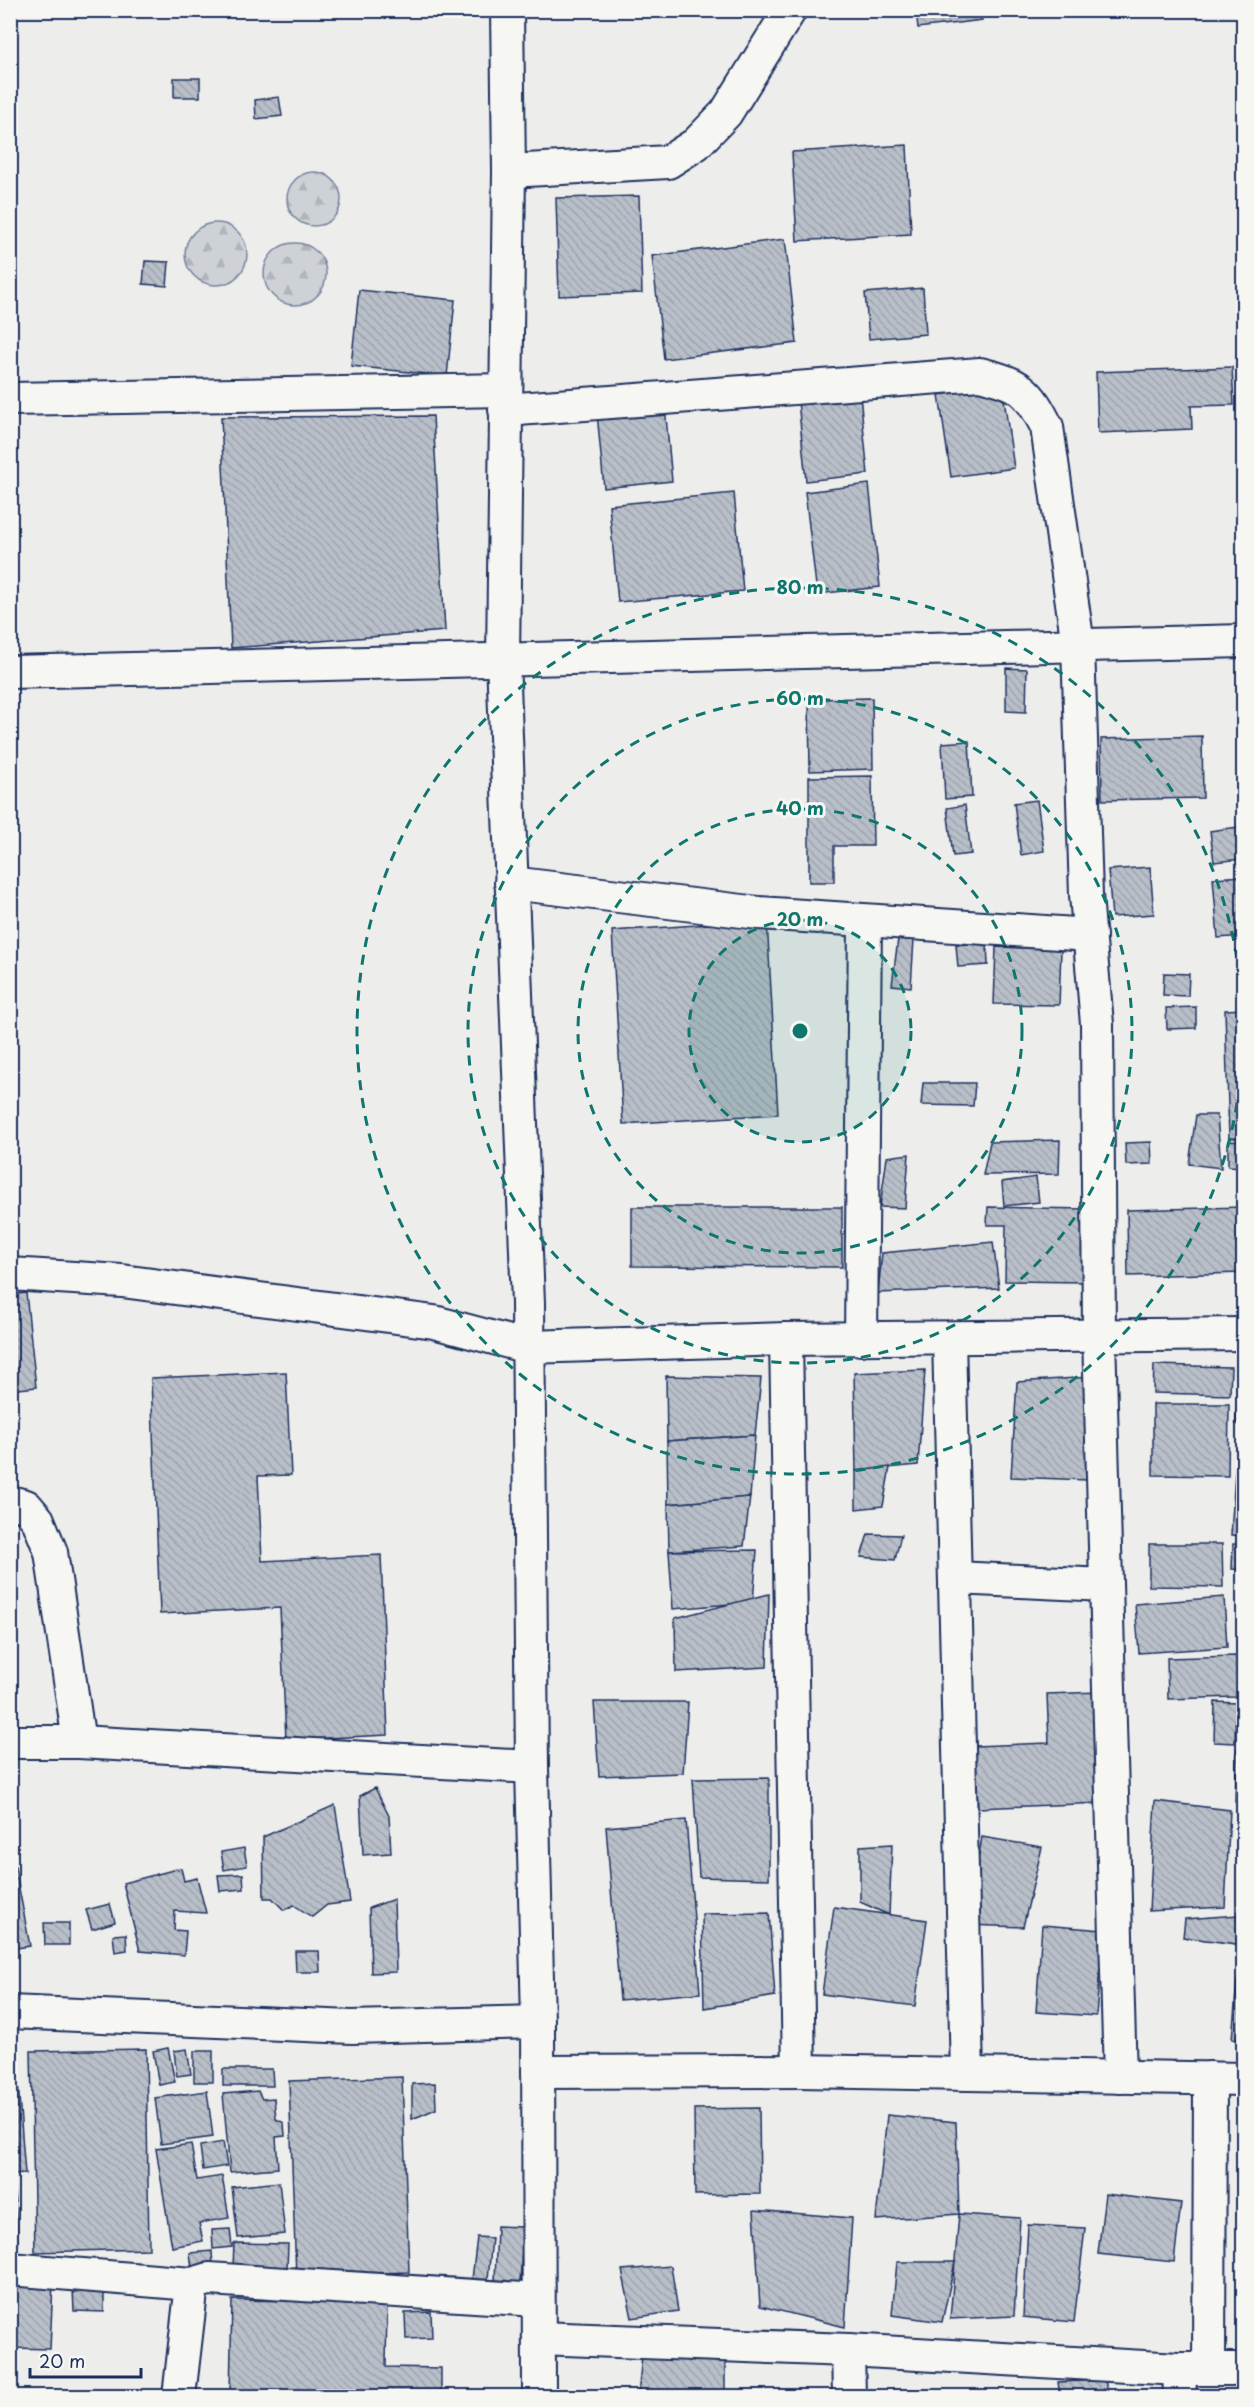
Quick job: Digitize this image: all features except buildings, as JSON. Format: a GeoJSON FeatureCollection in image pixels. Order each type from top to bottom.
{"type":"FeatureCollection","features":[{"type":"Feature","properties":{"kind":"street"},"geometry":{"type":"LineString","coordinates":[[507,10],[509,171],[503,659],[528,1347],[532,1767],[538,2022],[539,2397]]}},
{"type":"Feature","properties":{"kind":"street"},"geometry":{"type":"LineString","coordinates":[[509,171],[668,162],[696,144],[726,113],[790,10]]}},
{"type":"Feature","properties":{"kind":"street"},"geometry":{"type":"LineString","coordinates":[[10,399],[506,400],[980,374],[1012,381],[1034,401],[1047,427],[1078,645],[1086,895],[1097,1024],[1098,1335],[1120,2077]]}},
{"type":"Feature","properties":{"kind":"street"},"geometry":{"type":"LineString","coordinates":[[10,672],[1244,641]]}},
{"type":"Feature","properties":{"kind":"street"},"geometry":{"type":"LineString","coordinates":[[511,883],[759,913],[1090,935]]}},
{"type":"Feature","properties":{"kind":"street"},"geometry":{"type":"LineString","coordinates":[[861,1339],[865,921]]}},
{"type":"Feature","properties":{"kind":"street"},"geometry":{"type":"LineString","coordinates":[[10,1274],[122,1281],[423,1321],[528,1347],[786,1339],[1244,1334]]}},
{"type":"Feature","properties":{"kind":"street"},"geometry":{"type":"LineString","coordinates":[[949,1338],[967,2074]]}},
{"type":"Feature","properties":{"kind":"street"},"geometry":{"type":"LineString","coordinates":[[786,1339],[800,2070]]}},
{"type":"Feature","properties":{"kind":"street"},"geometry":{"type":"LineString","coordinates":[[10,1502],[26,1506],[38,1520],[51,1552],[79,1742]]}},
{"type":"Feature","properties":{"kind":"street"},"geometry":{"type":"LineString","coordinates":[[955,1578],[1106,1585]]}},
{"type":"Feature","properties":{"kind":"street"},"geometry":{"type":"LineString","coordinates":[[10,1742],[79,1742],[532,1767]]}},
{"type":"Feature","properties":{"kind":"street"},"geometry":{"type":"LineString","coordinates":[[10,2012],[352,2027],[538,2022]]}},
{"type":"Feature","properties":{"kind":"street"},"geometry":{"type":"LineString","coordinates":[[538,2072],[800,2070],[1244,2079]]}},
{"type":"Feature","properties":{"kind":"street"},"geometry":{"type":"LineString","coordinates":[[1190,2378],[1210,2078]]}},
{"type":"Feature","properties":{"kind":"street"},"geometry":{"type":"LineString","coordinates":[[10,2269],[192,2284],[209,2278],[538,2300]]}},
{"type":"Feature","properties":{"kind":"street"},"geometry":{"type":"LineString","coordinates":[[179,2397],[192,2284]]}},
{"type":"Feature","properties":{"kind":"street"},"geometry":{"type":"LineString","coordinates":[[539,2338],[848,2350],[1190,2378],[1244,2369]]}},
{"type":"Feature","properties":{"kind":"street"},"geometry":{"type":"LineString","coordinates":[[848,2350],[849,2397]]}},
{"type":"Feature","properties":{"kind":"green space"},"geometry":{"type":"Polygon","coordinates":[[[309,172],[319,172],[329,176],[337,184],[341,199],[337,214],[329,222],[319,226],[309,226],[299,222],[291,214],[287,204],[287,194],[291,184],[299,176],[309,172]]]}},
{"type":"Feature","properties":{"kind":"green space"},"geometry":{"type":"Polygon","coordinates":[[[216,223],[228,225],[238,232],[245,242],[247,254],[245,266],[238,276],[228,283],[216,285],[204,283],[194,276],[187,266],[185,254],[187,242],[194,232],[204,225],[216,223]]]}},
{"type":"Feature","properties":{"kind":"green space"},"geometry":{"type":"Polygon","coordinates":[[[289,243],[301,243],[317,252],[324,262],[326,274],[324,286],[317,296],[301,305],[289,305],[278,300],[269,291],[264,280],[264,268],[269,257],[278,248],[289,243]]]}}]}
